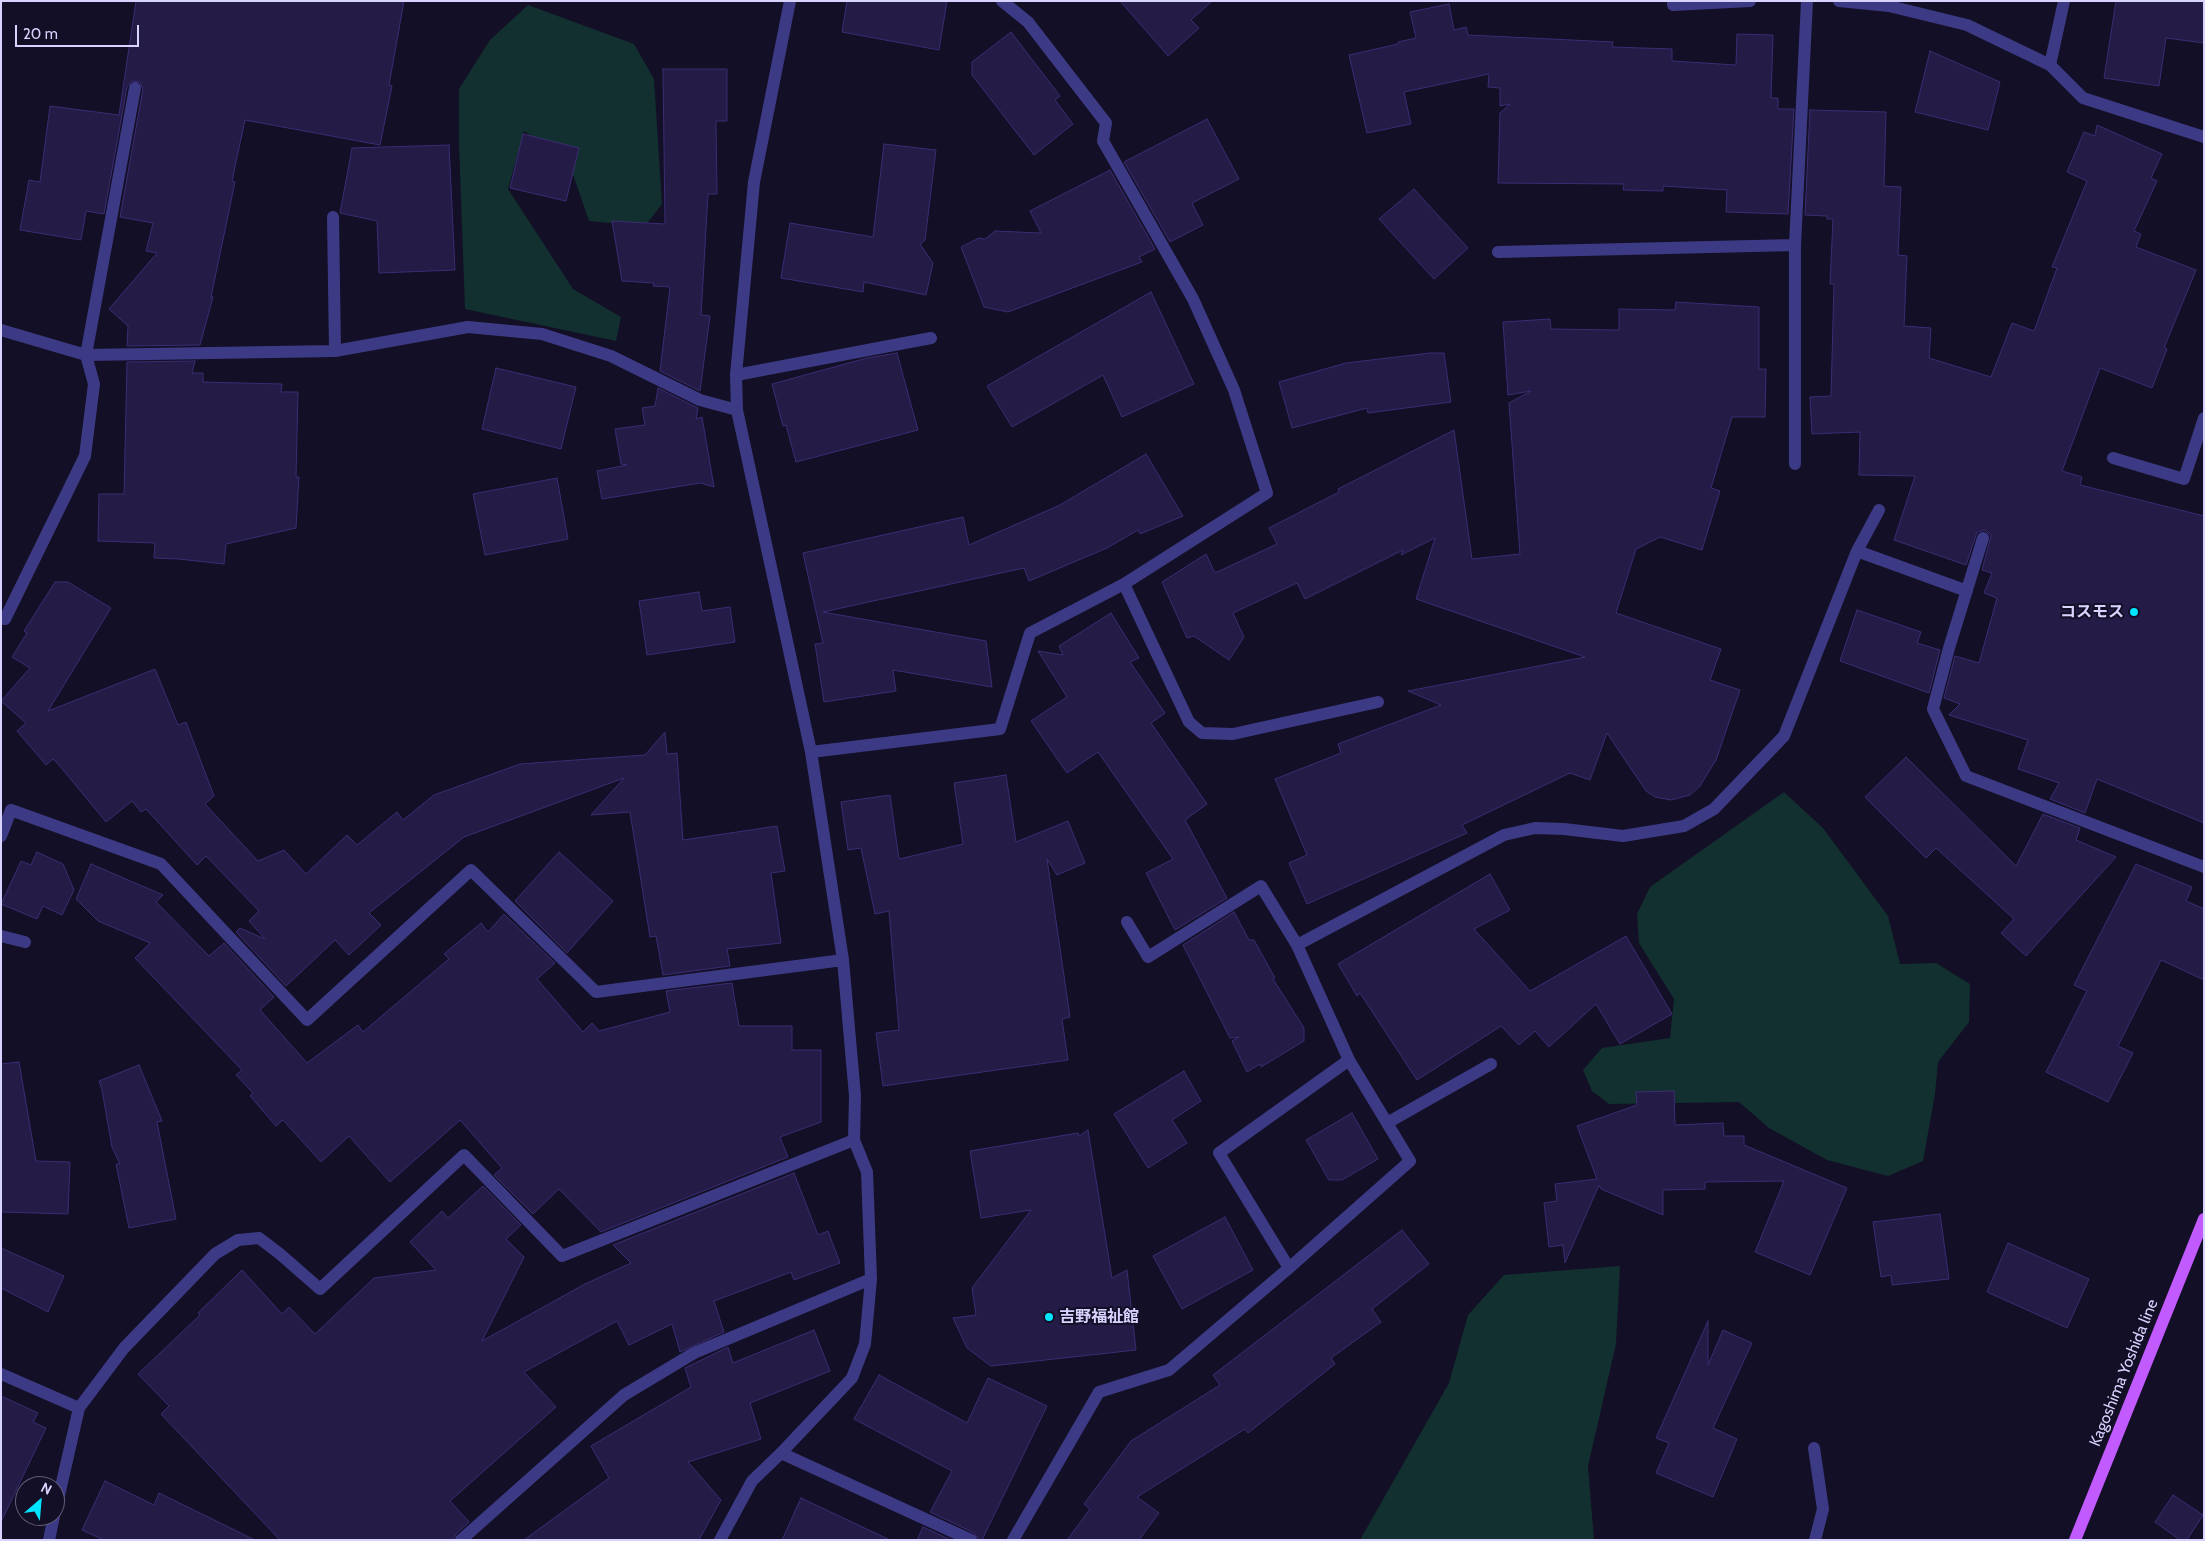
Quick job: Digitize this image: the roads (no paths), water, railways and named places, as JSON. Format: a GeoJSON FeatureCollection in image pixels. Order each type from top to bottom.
{"type":"FeatureCollection","features":[{"type":"Feature","properties":{"kind":"main road","name":"Kagoshima Yoshida line"},"geometry":{"type":"LineString","coordinates":[[2075,1540],[2204,1219]]}},
{"type":"Feature","properties":{"kind":"street"},"geometry":{"type":"LineString","coordinates":[[720,1540],[752,1481],[852,1378],[865,1344],[871,1279],[867,1172],[854,1140],[855,1096],[843,960],[811,752],[737,410],[736,375],[754,182],[790,1]]}},
{"type":"Feature","properties":{"kind":"street"},"geometry":{"type":"LineString","coordinates":[[811,752],[1000,729],[1030,633],[1124,584],[1268,493],[1234,390],[1193,299],[1103,141],[1106,123],[1028,22],[1002,1]]}},
{"type":"Feature","properties":{"kind":"street"},"geometry":{"type":"LineString","coordinates":[[1673,1],[1673,5],[1750,1]]}},
{"type":"Feature","properties":{"kind":"street"},"geometry":{"type":"LineString","coordinates":[[1796,464],[1795,245],[1806,1]]}},
{"type":"Feature","properties":{"kind":"street"},"geometry":{"type":"LineString","coordinates":[[1839,1],[1889,6],[1967,25],[2050,65],[2083,98],[2204,137]]}},
{"type":"Feature","properties":{"kind":"street"},"geometry":{"type":"LineString","coordinates":[[2050,65],[2064,1]]}},
{"type":"Feature","properties":{"kind":"street"},"geometry":{"type":"LineString","coordinates":[[5,620],[85,456],[94,384],[86,356],[135,88]]}},
{"type":"Feature","properties":{"kind":"street"},"geometry":{"type":"LineString","coordinates":[[333,217],[335,351]]}},
{"type":"Feature","properties":{"kind":"street"},"geometry":{"type":"LineString","coordinates":[[1498,252],[1795,245]]}},
{"type":"Feature","properties":{"kind":"street"},"geometry":{"type":"LineString","coordinates":[[1,330],[86,356],[335,351],[468,328],[542,334],[611,356],[700,400],[737,410]]}},
{"type":"Feature","properties":{"kind":"street"},"geometry":{"type":"LineString","coordinates":[[736,375],[931,338]]}},
{"type":"Feature","properties":{"kind":"street"},"geometry":{"type":"LineString","coordinates":[[2113,458],[2184,479],[2204,418]]}},
{"type":"Feature","properties":{"kind":"street"},"geometry":{"type":"LineString","coordinates":[[1297,945],[1504,835],[1535,828],[1564,828],[1623,836],[1684,826],[1714,809],[1784,736],[1857,551],[1880,510]]}},
{"type":"Feature","properties":{"kind":"street"},"geometry":{"type":"LineString","coordinates":[[1982,538],[1933,709],[1966,776],[2204,867]]}},
{"type":"Feature","properties":{"kind":"street"},"geometry":{"type":"LineString","coordinates":[[1857,551],[1966,591]]}},
{"type":"Feature","properties":{"kind":"street"},"geometry":{"type":"LineString","coordinates":[[1124,584],[1189,722],[1202,733],[1233,734],[1378,702]]}},
{"type":"Feature","properties":{"kind":"street"},"geometry":{"type":"LineString","coordinates":[[1,836],[11,810],[161,864],[307,1020],[471,870],[596,992],[843,960]]}},
{"type":"Feature","properties":{"kind":"street"},"geometry":{"type":"LineString","coordinates":[[1013,1540],[1099,1392],[1169,1370],[1289,1268],[1410,1161],[1349,1060],[1297,945],[1261,886],[1148,957],[1127,922]]}},
{"type":"Feature","properties":{"kind":"street"},"geometry":{"type":"LineString","coordinates":[[1,936],[24,942]]}},
{"type":"Feature","properties":{"kind":"street"},"geometry":{"type":"LineString","coordinates":[[1289,1268],[1219,1153],[1349,1060]]}},
{"type":"Feature","properties":{"kind":"street"},"geometry":{"type":"LineString","coordinates":[[1387,1123],[1492,1064]]}},
{"type":"Feature","properties":{"kind":"street"},"geometry":{"type":"LineString","coordinates":[[64,1476],[79,1408],[124,1348],[215,1254],[238,1240],[259,1238],[320,1289],[464,1155],[562,1256],[854,1140]]}},
{"type":"Feature","properties":{"kind":"street"},"geometry":{"type":"LineString","coordinates":[[461,1540],[624,1395],[694,1352],[871,1279]]}},
{"type":"Feature","properties":{"kind":"street"},"geometry":{"type":"LineString","coordinates":[[1,1374],[79,1408]]}},
{"type":"Feature","properties":{"kind":"street"},"geometry":{"type":"LineString","coordinates":[[1814,1448],[1824,1509],[1815,1540]]}},
{"type":"Feature","properties":{"kind":"street"},"geometry":{"type":"LineString","coordinates":[[781,1453],[971,1540]]}},
{"type":"Feature","properties":{"kind":"street"},"geometry":{"type":"LineString","coordinates":[[49,1540],[52,1526]]}},
{"type":"Feature","properties":{"kind":"place","name":"コスモス"},"geometry":{"type":"Point","coordinates":[2134,612]}},
{"type":"Feature","properties":{"kind":"place","name":"吉野福祉館"},"geometry":{"type":"Point","coordinates":[1049,1317]}}]}
